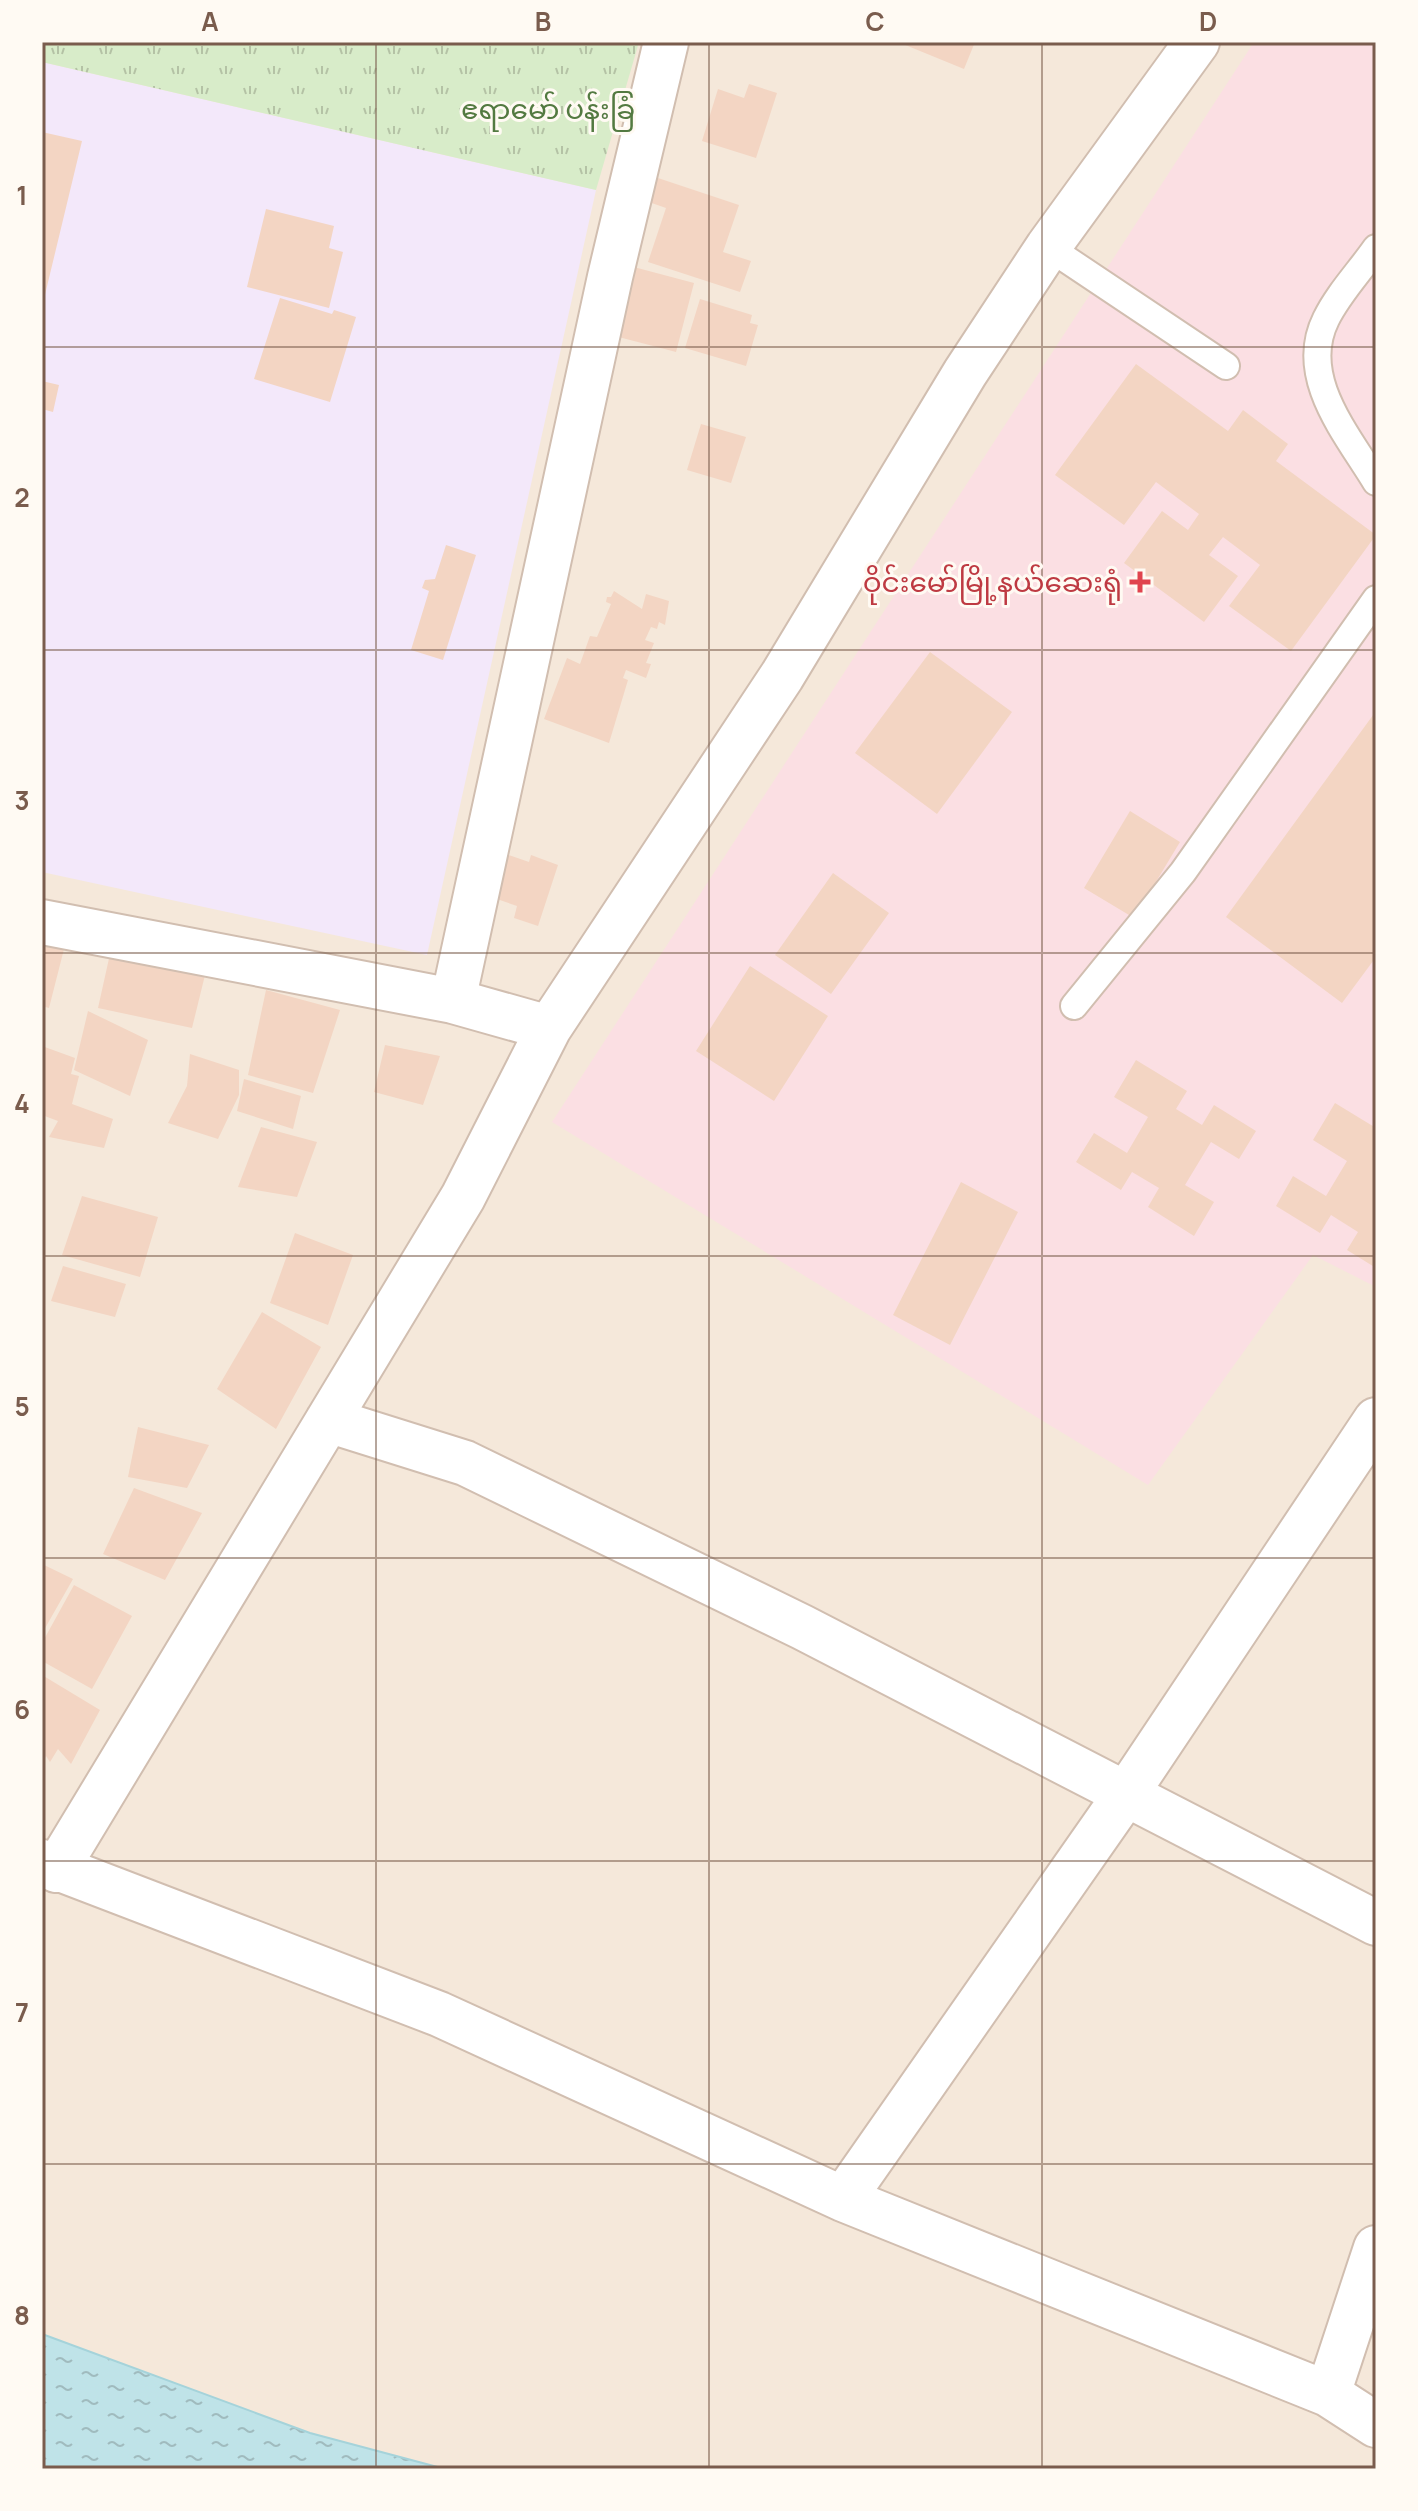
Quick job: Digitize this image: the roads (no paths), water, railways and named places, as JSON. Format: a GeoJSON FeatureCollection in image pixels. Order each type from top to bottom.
{"type":"FeatureCollection","features":[{"type":"Feature","properties":{"kind":"street"},"geometry":{"type":"LineString","coordinates":[[453,1001],[610,277],[666,42]]}},
{"type":"Feature","properties":{"kind":"street"},"geometry":{"type":"LineString","coordinates":[[1197,42],[1048,247],[965,373],[782,676],[549,1028],[463,1197],[328,1420],[49,1866],[439,2014],[843,2199],[1328,2394],[1376,2425]]}},
{"type":"Feature","properties":{"kind":"street"},"geometry":{"type":"LineString","coordinates":[[42,922],[453,1001],[549,1028]]}},
{"type":"Feature","properties":{"kind":"street"},"geometry":{"type":"LineString","coordinates":[[328,1420],[465,1463],[802,1627],[1376,1923]]}},
{"type":"Feature","properties":{"kind":"street"},"geometry":{"type":"LineString","coordinates":[[843,2199],[1126,1794],[1376,1420]]}},
{"type":"Feature","properties":{"kind":"street"},"geometry":{"type":"LineString","coordinates":[[1328,2394],[1376,2248]]}},
{"type":"Feature","properties":{"kind":"lane"},"geometry":{"type":"LineString","coordinates":[[1048,247],[1226,366]]}},
{"type":"Feature","properties":{"kind":"lane"},"geometry":{"type":"LineString","coordinates":[[1376,248],[1326,319],[1315,352],[1322,390],[1376,482]]}},
{"type":"Feature","properties":{"kind":"lane"},"geometry":{"type":"LineString","coordinates":[[1074,1006],[1183,872],[1376,599]]}},
{"type":"Feature","properties":{"kind":"water"},"geometry":{"type":"Polygon","coordinates":[[[42,2334],[310,2433],[445,2469],[42,2469],[42,2334]]]}},
{"type":"Feature","properties":{"kind":"place","name":"ဝိုင်းမော်မြို့နယ်ဆေးရုံ"},"geometry":{"type":"Point","coordinates":[1140,582]}},
{"type":"Feature","properties":{"kind":"park label","name":"ဧရာမော် ပန်းခြံ"},"geometry":{"type":"Point","coordinates":[548,109]}}]}
